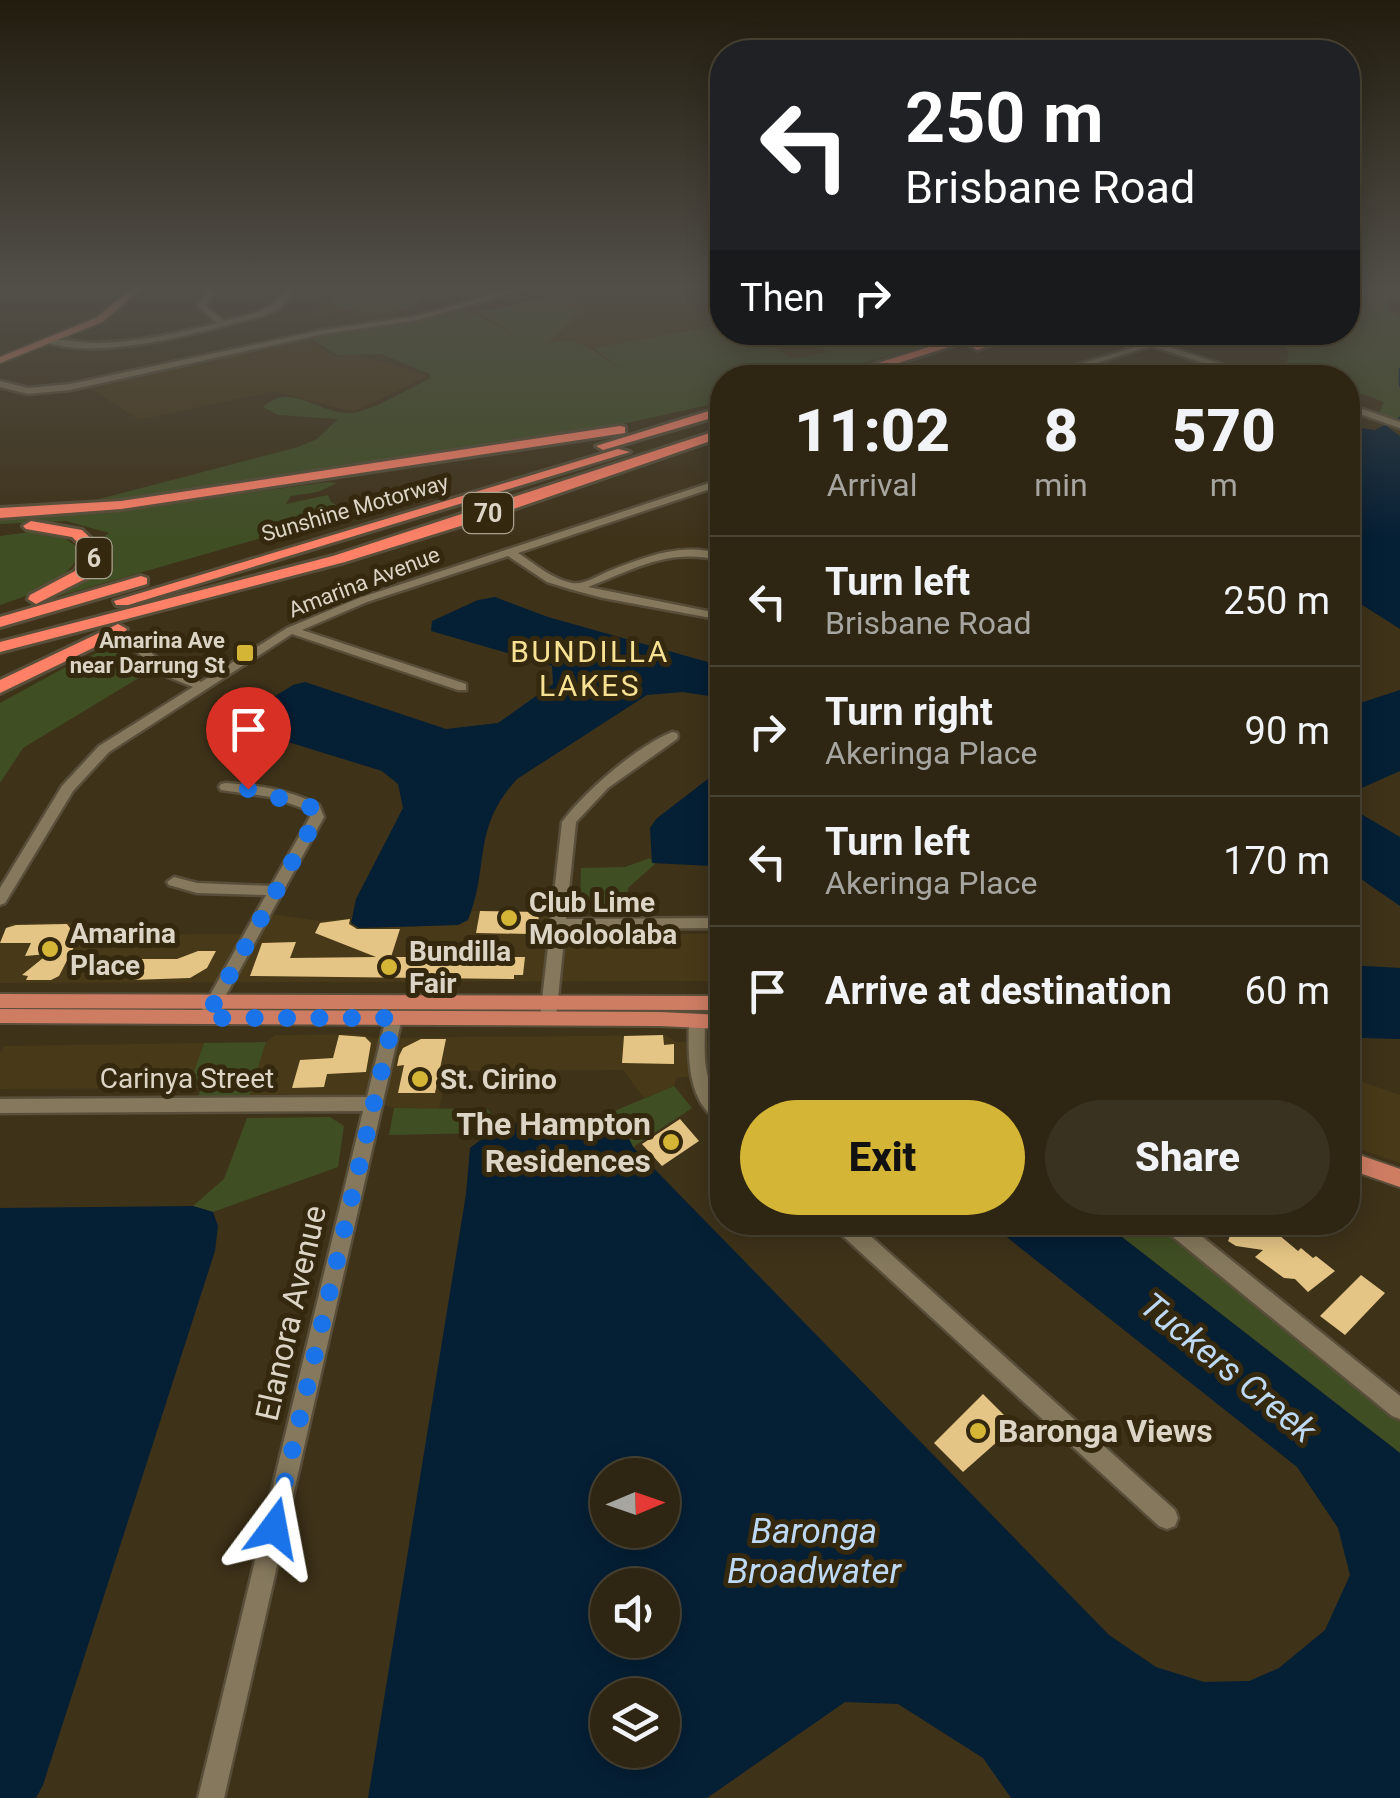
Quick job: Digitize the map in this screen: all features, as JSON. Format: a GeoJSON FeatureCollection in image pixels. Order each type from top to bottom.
{"type":"FeatureCollection","features":[{"type":"Feature","properties":{"kind":"highway","name":"70"},"geometry":{"type":"LineString","coordinates":[[0,514],[93,509],[511,449],[710,411]]}},
{"type":"Feature","properties":{"kind":"highway","name":"Sunshine Motorway"},"geometry":{"type":"LineString","coordinates":[[0,622],[710,413]]}},
{"type":"Feature","properties":{"kind":"highway","name":"Sunshine Motorway"},"geometry":{"type":"LineString","coordinates":[[0,637],[710,426]]}},
{"type":"Feature","properties":{"kind":"highway","name":"70"},"geometry":{"type":"LineString","coordinates":[[0,647],[250,583],[491,512],[710,436]]}},
{"type":"Feature","properties":{"kind":"highway","name":"6"},"geometry":{"type":"LineString","coordinates":[[0,529],[42,526],[70,530],[89,540],[94,555],[74,580],[0,612]]}},
{"type":"Feature","properties":{"kind":"highway"},"geometry":{"type":"LineString","coordinates":[[0,686],[94,638],[250,583]]}},
{"type":"Feature","properties":{"kind":"main road"},"geometry":{"type":"LineString","coordinates":[[0,1002],[394,1018],[549,1010]]}},
{"type":"Feature","properties":{"kind":"main road"},"geometry":{"type":"LineString","coordinates":[[0,1016],[210,1010],[698,1010],[710,1006]]}},
{"type":"Feature","properties":{"kind":"main road"},"geometry":{"type":"LineString","coordinates":[[698,1010],[710,1016]]}},
{"type":"Feature","properties":{"kind":"main road"},"geometry":{"type":"LineString","coordinates":[[1360,1164],[1400,1178]]}},
{"type":"Feature","properties":{"kind":"street"},"geometry":{"type":"LineString","coordinates":[[0,384],[28,391],[70,387],[135,373]]}},
{"type":"Feature","properties":{"kind":"street"},"geometry":{"type":"LineString","coordinates":[[1360,411],[1397,424]]}},
{"type":"Feature","properties":{"kind":"street","name":"Amarina Avenue"},"geometry":{"type":"LineString","coordinates":[[0,900],[77,776],[116,740],[291,630],[346,606],[710,486]]}},
{"type":"Feature","properties":{"kind":"street"},"geometry":{"type":"LineString","coordinates":[[576,588],[682,550],[710,551]]}},
{"type":"Feature","properties":{"kind":"street"},"geometry":{"type":"LineString","coordinates":[[510,552],[551,580],[576,588],[710,615]]}},
{"type":"Feature","properties":{"kind":"street"},"geometry":{"type":"LineString","coordinates":[[291,630],[462,687]]}},
{"type":"Feature","properties":{"kind":"street"},"geometry":{"type":"LineString","coordinates":[[138,647],[158,667],[200,686]]}},
{"type":"Feature","properties":{"kind":"street"},"geometry":{"type":"LineString","coordinates":[[549,1010],[569,822],[582,802],[602,785],[672,736]]}},
{"type":"Feature","properties":{"kind":"street"},"geometry":{"type":"LineString","coordinates":[[210,1010],[317,812],[283,796],[226,787]]}},
{"type":"Feature","properties":{"kind":"street"},"geometry":{"type":"LineString","coordinates":[[174,882],[197,888],[276,891]]}},
{"type":"Feature","properties":{"kind":"street"},"geometry":{"type":"LineString","coordinates":[[559,924],[710,923]]}},
{"type":"Feature","properties":{"kind":"street"},"geometry":{"type":"LineString","coordinates":[[698,1010],[696,1073],[702,1092],[710,1101]]}},
{"type":"Feature","properties":{"kind":"street","name":"Elanora Avenue"},"geometry":{"type":"LineString","coordinates":[[211,1798],[394,1018]]}},
{"type":"Feature","properties":{"kind":"street","name":"Carinya Street"},"geometry":{"type":"LineString","coordinates":[[0,1106],[374,1104]]}},
{"type":"Feature","properties":{"kind":"street"},"geometry":{"type":"LineString","coordinates":[[855,1235],[1167,1518]]}},
{"type":"Feature","properties":{"kind":"street"},"geometry":{"type":"LineString","coordinates":[[1185,1235],[1400,1409]]}},
{"type":"Feature","properties":{"kind":"shaded area"},"geometry":{"type":"Polygon","coordinates":[[[158,373],[428,376],[353,412],[274,391],[139,420],[90,388],[158,373]]]}},
{"type":"Feature","properties":{"kind":"shaded area"},"geometry":{"type":"Polygon","coordinates":[[[559,373],[710,373],[710,381],[612,401],[559,373]]]}},
{"type":"Feature","properties":{"kind":"shaded area"},"geometry":{"type":"Polygon","coordinates":[[[472,911],[543,911],[581,934],[710,934],[710,981],[0,983],[0,942],[10,924],[70,922],[80,935],[262,934],[270,914],[320,921],[352,918],[351,923],[359,928],[458,925],[468,920],[472,911]]]}},
{"type":"Feature","properties":{"kind":"shaded area"},"geometry":{"type":"Polygon","coordinates":[[[276,1035],[666,1035],[676,1042],[710,1042],[710,1074],[676,1078],[674,1086],[644,1098],[623,1070],[447,1071],[439,1109],[394,1108],[353,1097],[249,1097],[266,1042],[276,1035]]]}},
{"type":"Feature","properties":{"kind":"shaded area"},"geometry":{"type":"Polygon","coordinates":[[[204,1043],[188,1088],[0,1089],[0,1053],[4,1046],[204,1043]]]}},
{"type":"Feature","properties":{"kind":"shaded area"},"geometry":{"type":"Polygon","coordinates":[[[1360,1081],[1400,1095],[1400,1163],[1360,1149],[1360,1081]]]}},
{"type":"Feature","properties":{"kind":"green space"},"geometry":{"type":"Polygon","coordinates":[[[710,373],[710,405],[577,434],[88,502],[298,447],[317,439],[338,419],[278,415],[263,407],[275,400],[297,398],[332,411],[358,412],[429,379],[430,374],[710,373]]]}},
{"type":"Feature","properties":{"kind":"green space"},"geometry":{"type":"Polygon","coordinates":[[[1360,373],[1400,373],[1400,420],[1379,413],[1384,402],[1360,393],[1360,373]]]}},
{"type":"Feature","properties":{"kind":"green space"},"geometry":{"type":"Polygon","coordinates":[[[337,483],[318,492],[291,496],[286,504],[328,495],[331,502],[349,513],[59,596],[55,594],[89,575],[102,561],[108,544],[100,539],[109,533],[66,521],[0,524],[0,519],[105,512],[337,483]]]}},
{"type":"Feature","properties":{"kind":"green space"},"geometry":{"type":"Polygon","coordinates":[[[29,532],[65,539],[82,553],[56,580],[0,605],[0,536],[29,532]]]}},
{"type":"Feature","properties":{"kind":"green space"},"geometry":{"type":"Polygon","coordinates":[[[118,644],[147,673],[23,748],[0,783],[0,703],[73,663],[118,644]]]}},
{"type":"Feature","properties":{"kind":"green space"},"geometry":{"type":"Polygon","coordinates":[[[650,858],[655,864],[628,888],[626,914],[595,914],[580,909],[581,868],[625,867],[650,858]]]}},
{"type":"Feature","properties":{"kind":"green space"},"geometry":{"type":"Polygon","coordinates":[[[266,1042],[249,1097],[198,1097],[201,1088],[188,1088],[204,1043],[266,1042]]]}},
{"type":"Feature","properties":{"kind":"green space"},"geometry":{"type":"Polygon","coordinates":[[[674,1086],[692,1108],[633,1147],[624,1130],[600,1117],[674,1086]]]}},
{"type":"Feature","properties":{"kind":"green space"},"geometry":{"type":"Polygon","coordinates":[[[394,1108],[487,1109],[501,1124],[485,1133],[389,1135],[394,1108]]]}},
{"type":"Feature","properties":{"kind":"green space"},"geometry":{"type":"Polygon","coordinates":[[[330,1117],[344,1126],[338,1167],[213,1212],[193,1206],[224,1179],[247,1118],[330,1117]]]}},
{"type":"Feature","properties":{"kind":"green space"},"geometry":{"type":"Polygon","coordinates":[[[1119,1235],[1175,1235],[1400,1416],[1400,1453],[1119,1235]]]}},
{"type":"Feature","properties":{"kind":"water"},"geometry":{"type":"Polygon","coordinates":[[[1385,425],[1400,436],[1400,629],[1360,604],[1360,428],[1375,430],[1385,425]]]}},
{"type":"Feature","properties":{"kind":"water"},"geometry":{"type":"Polygon","coordinates":[[[495,597],[548,617],[710,663],[710,696],[683,692],[647,695],[517,779],[503,797],[487,832],[468,920],[458,925],[359,928],[351,923],[356,899],[403,808],[398,784],[382,771],[243,728],[240,718],[293,685],[305,682],[446,729],[498,723],[553,684],[552,666],[431,631],[432,621],[478,600],[495,597]]]}},
{"type":"Feature","properties":{"kind":"water"},"geometry":{"type":"Polygon","coordinates":[[[1400,690],[1400,771],[1360,789],[1360,703],[1400,690]]]}},
{"type":"Feature","properties":{"kind":"water"},"geometry":{"type":"Polygon","coordinates":[[[710,777],[710,866],[652,863],[650,828],[710,777]]]}},
{"type":"Feature","properties":{"kind":"water"},"geometry":{"type":"Polygon","coordinates":[[[1360,813],[1400,837],[1400,906],[1360,878],[1360,813]]]}},
{"type":"Feature","properties":{"kind":"water"},"geometry":{"type":"Polygon","coordinates":[[[1360,966],[1400,968],[1400,1039],[1361,1038],[1360,1048],[1360,966]]]}},
{"type":"Feature","properties":{"kind":"water","name":"Baronga Broadwater"},"geometry":{"type":"Polygon","coordinates":[[[600,1117],[625,1130],[633,1147],[710,1226],[710,1235],[719,1235],[1109,1635],[1156,1667],[1204,1682],[1249,1681],[1279,1668],[1325,1630],[1350,1575],[1338,1528],[1297,1467],[1004,1235],[1119,1235],[1400,1453],[1400,1798],[1011,1798],[983,1758],[898,1704],[845,1702],[707,1798],[368,1798],[466,1194],[470,1148],[501,1124],[600,1117]]]}},
{"type":"Feature","properties":{"kind":"water"},"geometry":{"type":"Polygon","coordinates":[[[193,1206],[213,1212],[218,1226],[215,1251],[43,1785],[36,1798],[0,1798],[0,1208],[193,1206]]]}},
{"type":"Feature","properties":{"kind":"building","name":"Club Lime Mooloolaba"},"geometry":{"type":"Polygon","coordinates":[[[480,911],[539,912],[538,925],[530,934],[476,933],[480,911]]]}},
{"type":"Feature","properties":{"kind":"building","name":"Bundilla Fair"},"geometry":{"type":"Polygon","coordinates":[[[350,919],[349,924],[357,929],[400,929],[391,957],[525,957],[523,975],[514,975],[514,979],[250,976],[262,943],[296,942],[290,958],[376,957],[315,933],[320,923],[350,919]]]}},
{"type":"Feature","properties":{"kind":"building","name":"Amarina Place"},"geometry":{"type":"Polygon","coordinates":[[[67,924],[78,939],[59,976],[51,980],[26,980],[28,976],[22,975],[48,954],[25,956],[31,943],[0,943],[6,928],[16,925],[67,924]]]}},
{"type":"Feature","properties":{"kind":"building"},"geometry":{"type":"Polygon","coordinates":[[[198,951],[216,951],[207,968],[190,978],[131,980],[140,959],[177,959],[198,951]]]}},
{"type":"Feature","properties":{"kind":"building"},"geometry":{"type":"Polygon","coordinates":[[[339,1035],[365,1037],[371,1043],[366,1072],[327,1074],[324,1087],[292,1088],[300,1060],[333,1058],[339,1035]]]}},
{"type":"Feature","properties":{"kind":"building"},"geometry":{"type":"Polygon","coordinates":[[[663,1035],[664,1045],[674,1044],[674,1064],[622,1063],[624,1036],[663,1035]]]}},
{"type":"Feature","properties":{"kind":"building","name":"St. Cirino"},"geometry":{"type":"Polygon","coordinates":[[[421,1039],[446,1039],[435,1093],[398,1093],[404,1065],[397,1066],[399,1056],[403,1048],[421,1039]]]}},
{"type":"Feature","properties":{"kind":"building","name":"The Hampton Residences"},"geometry":{"type":"Polygon","coordinates":[[[680,1119],[699,1141],[662,1166],[642,1144],[680,1119]]]}},
{"type":"Feature","properties":{"kind":"building"},"geometry":{"type":"Polygon","coordinates":[[[1279,1235],[1298,1251],[1301,1248],[1313,1258],[1316,1256],[1335,1271],[1308,1292],[1295,1279],[1284,1278],[1255,1257],[1263,1250],[1236,1246],[1228,1241],[1230,1236],[1279,1235]]]}},
{"type":"Feature","properties":{"kind":"building"},"geometry":{"type":"Polygon","coordinates":[[[1361,1275],[1385,1293],[1345,1335],[1320,1316],[1361,1275]]]}},
{"type":"Feature","properties":{"kind":"building","name":"Baronga Views"},"geometry":{"type":"Polygon","coordinates":[[[983,1394],[1015,1426],[963,1472],[934,1443],[983,1394]]]}},
{"type":"Feature","properties":{"kind":"waterway","name":"Tuckers Creek"},"geometry":{"type":"LineString","coordinates":[[1400,373],[1400,386]]}},
{"type":"Feature","properties":{"kind":"waterway","name":"Tuckers Creek"},"geometry":{"type":"LineString","coordinates":[[1384,428],[1400,418]]}},
{"type":"Feature","properties":{"kind":"place","name":"Amarina Ave near Darrung St"},"geometry":{"type":"Point","coordinates":[245,653]}},
{"type":"Feature","properties":{"kind":"place","name":"Club Lime Mooloolaba"},"geometry":{"type":"Point","coordinates":[509,918]}},
{"type":"Feature","properties":{"kind":"place","name":"Amarina Place"},"geometry":{"type":"Point","coordinates":[50,949]}},
{"type":"Feature","properties":{"kind":"place","name":"Bundilla Fair"},"geometry":{"type":"Point","coordinates":[389,967]}},
{"type":"Feature","properties":{"kind":"place","name":"St. Cirino"},"geometry":{"type":"Point","coordinates":[420,1079]}},
{"type":"Feature","properties":{"kind":"place","name":"The Hampton Residences"},"geometry":{"type":"Point","coordinates":[671,1142]}},
{"type":"Feature","properties":{"kind":"place","name":"Baronga Views"},"geometry":{"type":"Point","coordinates":[978,1431]}},
{"type":"Feature","properties":{"kind":"district","name":"BUNDILLA LAKES"},"geometry":{"type":"Point","coordinates":[590,668]}},
{"type":"Feature","properties":{"kind":"route"},"geometry":{"type":"LineString","coordinates":[[248,789],[303,802],[314,808],[317,817],[206,1018],[394,1018],[274,1528]]}}]}
